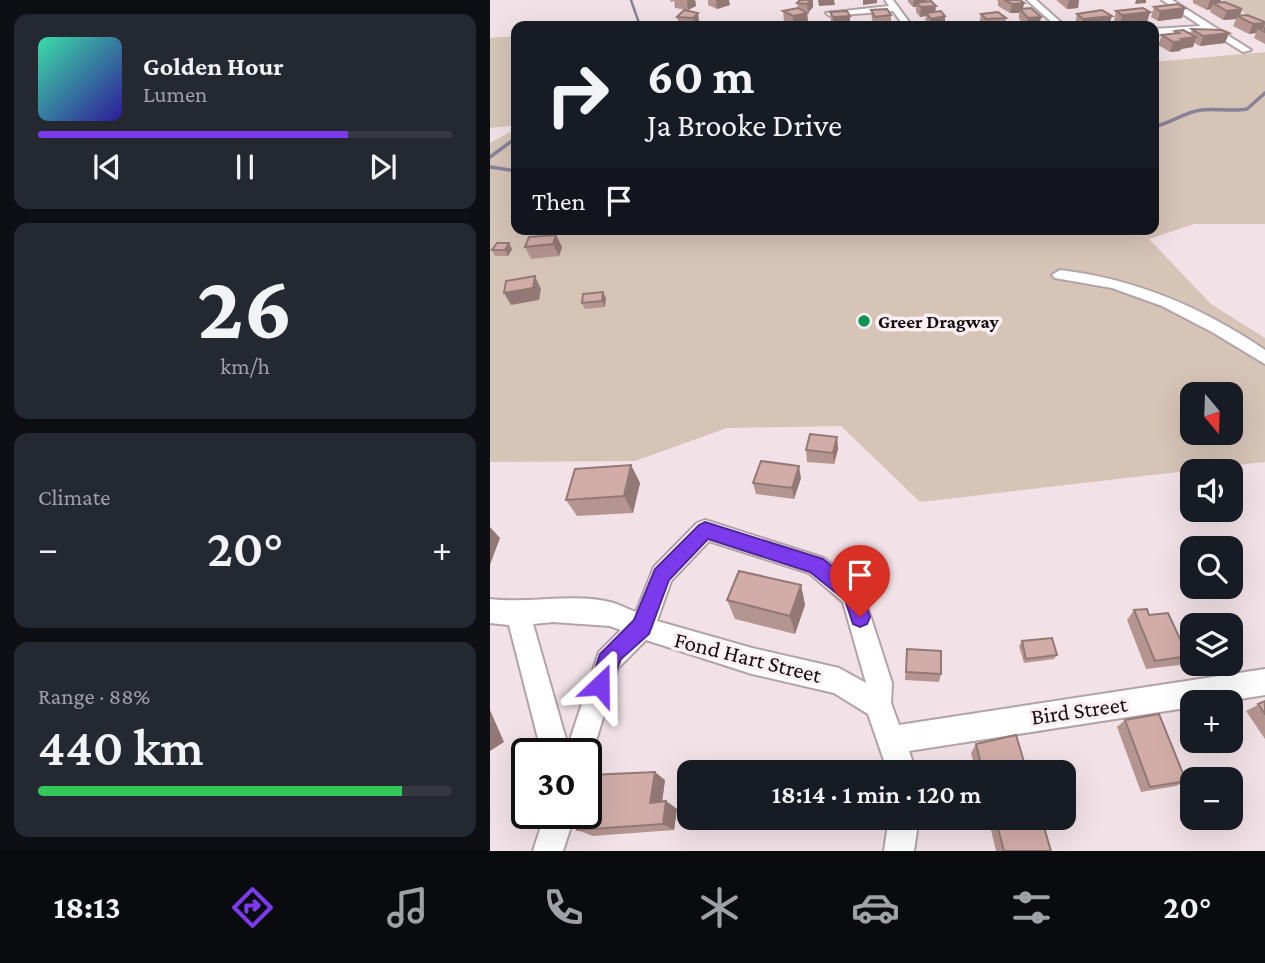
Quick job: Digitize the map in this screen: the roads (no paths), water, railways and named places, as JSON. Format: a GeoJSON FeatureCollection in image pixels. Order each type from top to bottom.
{"type":"FeatureCollection","features":[{"type":"Feature","properties":{"kind":"street"},"geometry":{"type":"LineString","coordinates":[[889,0],[904,21]]}},
{"type":"Feature","properties":{"kind":"street"},"geometry":{"type":"LineString","coordinates":[[1031,0],[1054,21]]}},
{"type":"Feature","properties":{"kind":"street"},"geometry":{"type":"LineString","coordinates":[[1166,0],[1246,50]]}},
{"type":"Feature","properties":{"kind":"street"},"geometry":{"type":"LineString","coordinates":[[830,13],[895,8]]}},
{"type":"Feature","properties":{"kind":"street"},"geometry":{"type":"LineString","coordinates":[[1159,32],[1210,28]]}},
{"type":"Feature","properties":{"kind":"street"},"geometry":{"type":"LineString","coordinates":[[1060,275],[1092,277],[1177,305],[1226,330],[1265,358]]}},
{"type":"Feature","properties":{"kind":"street"},"geometry":{"type":"LineString","coordinates":[[584,738],[608,662],[642,627],[662,575],[705,530],[816,565],[853,595],[879,683],[878,703],[899,760]]}},
{"type":"Feature","properties":{"kind":"street","name":"Fond Hart Street"},"geometry":{"type":"LineString","coordinates":[[490,611],[518,614],[553,610],[610,614],[642,627],[740,657],[839,681],[870,701],[878,703]]}},
{"type":"Feature","properties":{"kind":"street"},"geometry":{"type":"LineString","coordinates":[[518,614],[551,738]]}},
{"type":"Feature","properties":{"kind":"street","name":"Bird Street"},"geometry":{"type":"LineString","coordinates":[[893,740],[1265,682]]}},
{"type":"Feature","properties":{"kind":"street"},"geometry":{"type":"LineString","coordinates":[[548,851],[555,829]]}},
{"type":"Feature","properties":{"kind":"street"},"geometry":{"type":"LineString","coordinates":[[899,851],[902,830]]}},
{"type":"Feature","properties":{"kind":"waterway"},"geometry":{"type":"LineString","coordinates":[[631,0],[638,21]]}},
{"type":"Feature","properties":{"kind":"waterway"},"geometry":{"type":"LineString","coordinates":[[1159,126],[1201,110],[1247,109],[1265,93],[1263,95]]}},
{"type":"Feature","properties":{"kind":"waterway"},"geometry":{"type":"LineString","coordinates":[[490,157],[511,142]]}},
{"type":"Feature","properties":{"kind":"waterway"},"geometry":{"type":"LineString","coordinates":[[490,167],[511,170]]}},
{"type":"Feature","properties":{"kind":"place","name":"Greer Dragway"},"geometry":{"type":"Point","coordinates":[864,321]}}]}
